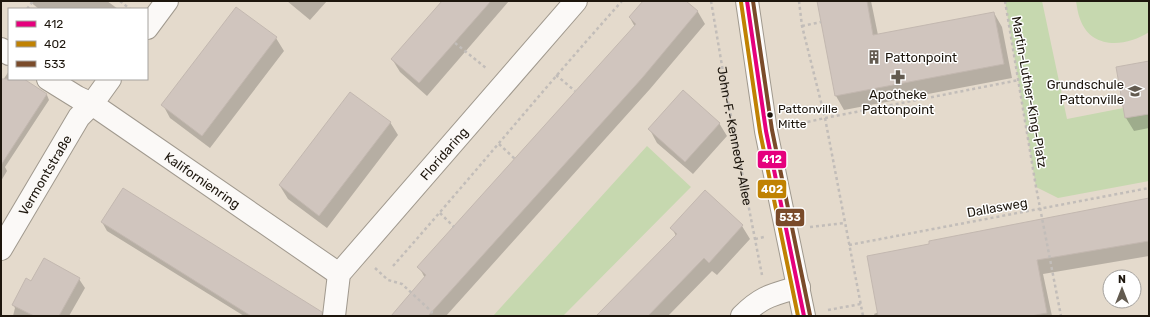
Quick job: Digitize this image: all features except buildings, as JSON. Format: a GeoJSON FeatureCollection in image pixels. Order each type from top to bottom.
{"type":"FeatureCollection","features":[{"type":"Feature","properties":{"kind":"street"},"geometry":{"type":"LineString","coordinates":[[148,27],[167,1]]}},
{"type":"Feature","properties":{"kind":"street","name":"Floridaring"},"geometry":{"type":"LineString","coordinates":[[340,274],[576,1]]}},
{"type":"Feature","properties":{"kind":"street"},"geometry":{"type":"LineString","coordinates":[[747,1],[766,131],[804,316]]}},
{"type":"Feature","properties":{"kind":"street","name":"Kalifornienring"},"geometry":{"type":"LineString","coordinates":[[50,80],[77,97],[92,104],[340,274]]}},
{"type":"Feature","properties":{"kind":"street"},"geometry":{"type":"LineString","coordinates":[[92,104],[109,80]]}},
{"type":"Feature","properties":{"kind":"street","name":"Vermontstraße"},"geometry":{"type":"LineString","coordinates":[[1,249],[80,117],[92,104]]}},
{"type":"Feature","properties":{"kind":"street"},"geometry":{"type":"LineString","coordinates":[[334,316],[340,274]]}},
{"type":"Feature","properties":{"kind":"street"},"geometry":{"type":"LineString","coordinates":[[742,316],[756,302],[768,296],[799,287]]}},
{"type":"Feature","properties":{"kind":"path"},"geometry":{"type":"LineString","coordinates":[[120,1],[129,8]]}},
{"type":"Feature","properties":{"kind":"path"},"geometry":{"type":"LineString","coordinates":[[393,266],[499,144],[556,75],[622,1]]}},
{"type":"Feature","properties":{"kind":"path","name":"John-F.-Kennedy-Allee"},"geometry":{"type":"LineString","coordinates":[[711,1],[760,270]]}},
{"type":"Feature","properties":{"kind":"path"},"geometry":{"type":"LineString","coordinates":[[799,1],[802,26],[825,118],[863,316]]}},
{"type":"Feature","properties":{"kind":"path","name":"Martin-Luther-King-Platz"},"geometry":{"type":"LineString","coordinates":[[1005,1],[1036,187],[1061,316]]}},
{"type":"Feature","properties":{"kind":"path"},"geometry":{"type":"LineString","coordinates":[[802,26],[821,22]]}},
{"type":"Feature","properties":{"kind":"path"},"geometry":{"type":"LineString","coordinates":[[454,43],[489,70]]}},
{"type":"Feature","properties":{"kind":"path"},"geometry":{"type":"LineString","coordinates":[[556,75],[575,91]]}},
{"type":"Feature","properties":{"kind":"path"},"geometry":{"type":"LineString","coordinates":[[825,118],[1019,80]]}},
{"type":"Feature","properties":{"kind":"path"},"geometry":{"type":"LineString","coordinates":[[499,144],[515,159]]}},
{"type":"Feature","properties":{"kind":"path","name":"Dallasweg"},"geometry":{"type":"LineString","coordinates":[[849,245],[1041,210],[1149,188]]}},
{"type":"Feature","properties":{"kind":"path"},"geometry":{"type":"LineString","coordinates":[[440,213],[454,227]]}},
{"type":"Feature","properties":{"kind":"path"},"geometry":{"type":"LineString","coordinates":[[373,267],[388,280],[402,284],[432,312],[429,316]]}},
{"type":"Feature","properties":{"kind":"path"},"geometry":{"type":"LineString","coordinates":[[804,316],[861,304]]}},
{"type":"Feature","properties":{"kind":"green space"},"geometry":{"type":"Polygon","coordinates":[[[1005,1],[1042,1],[1067,119],[1149,103],[1149,181],[1058,198],[1036,187],[1005,1]]]}},
{"type":"Feature","properties":{"kind":"green space"},"geometry":{"type":"Polygon","coordinates":[[[1076,1],[1149,1],[1149,32],[1130,41],[1120,43],[1101,41],[1092,36],[1085,29],[1079,17],[1076,1]]]}},
{"type":"Feature","properties":{"kind":"green space"},"geometry":{"type":"Polygon","coordinates":[[[647,146],[691,187],[563,316],[493,316],[647,146]]]}},
{"type":"Feature","properties":{"kind":"transit line","name":"412"},"geometry":{"type":"LineString","coordinates":[[747,1],[766,131],[804,316]]}},
{"type":"Feature","properties":{"kind":"transit line","name":"533"},"geometry":{"type":"LineString","coordinates":[[753,1],[772,130],[810,315]]}},
{"type":"Feature","properties":{"kind":"transit line","name":"402"},"geometry":{"type":"LineString","coordinates":[[741,2],[760,132],[798,316]]}},
{"type":"Feature","properties":{"kind":"place","name":"Pattonpoint"},"geometry":{"type":"Point","coordinates":[874,57]}},
{"type":"Feature","properties":{"kind":"place","name":"Apotheke Pattonpoint"},"geometry":{"type":"Point","coordinates":[898,77]}},
{"type":"Feature","properties":{"kind":"place","name":"Grundschule Pattonville"},"geometry":{"type":"Point","coordinates":[1135,91]}},
{"type":"Feature","properties":{"kind":"place","name":"Pattonville Mitte"},"geometry":{"type":"Point","coordinates":[770,115]}}]}
